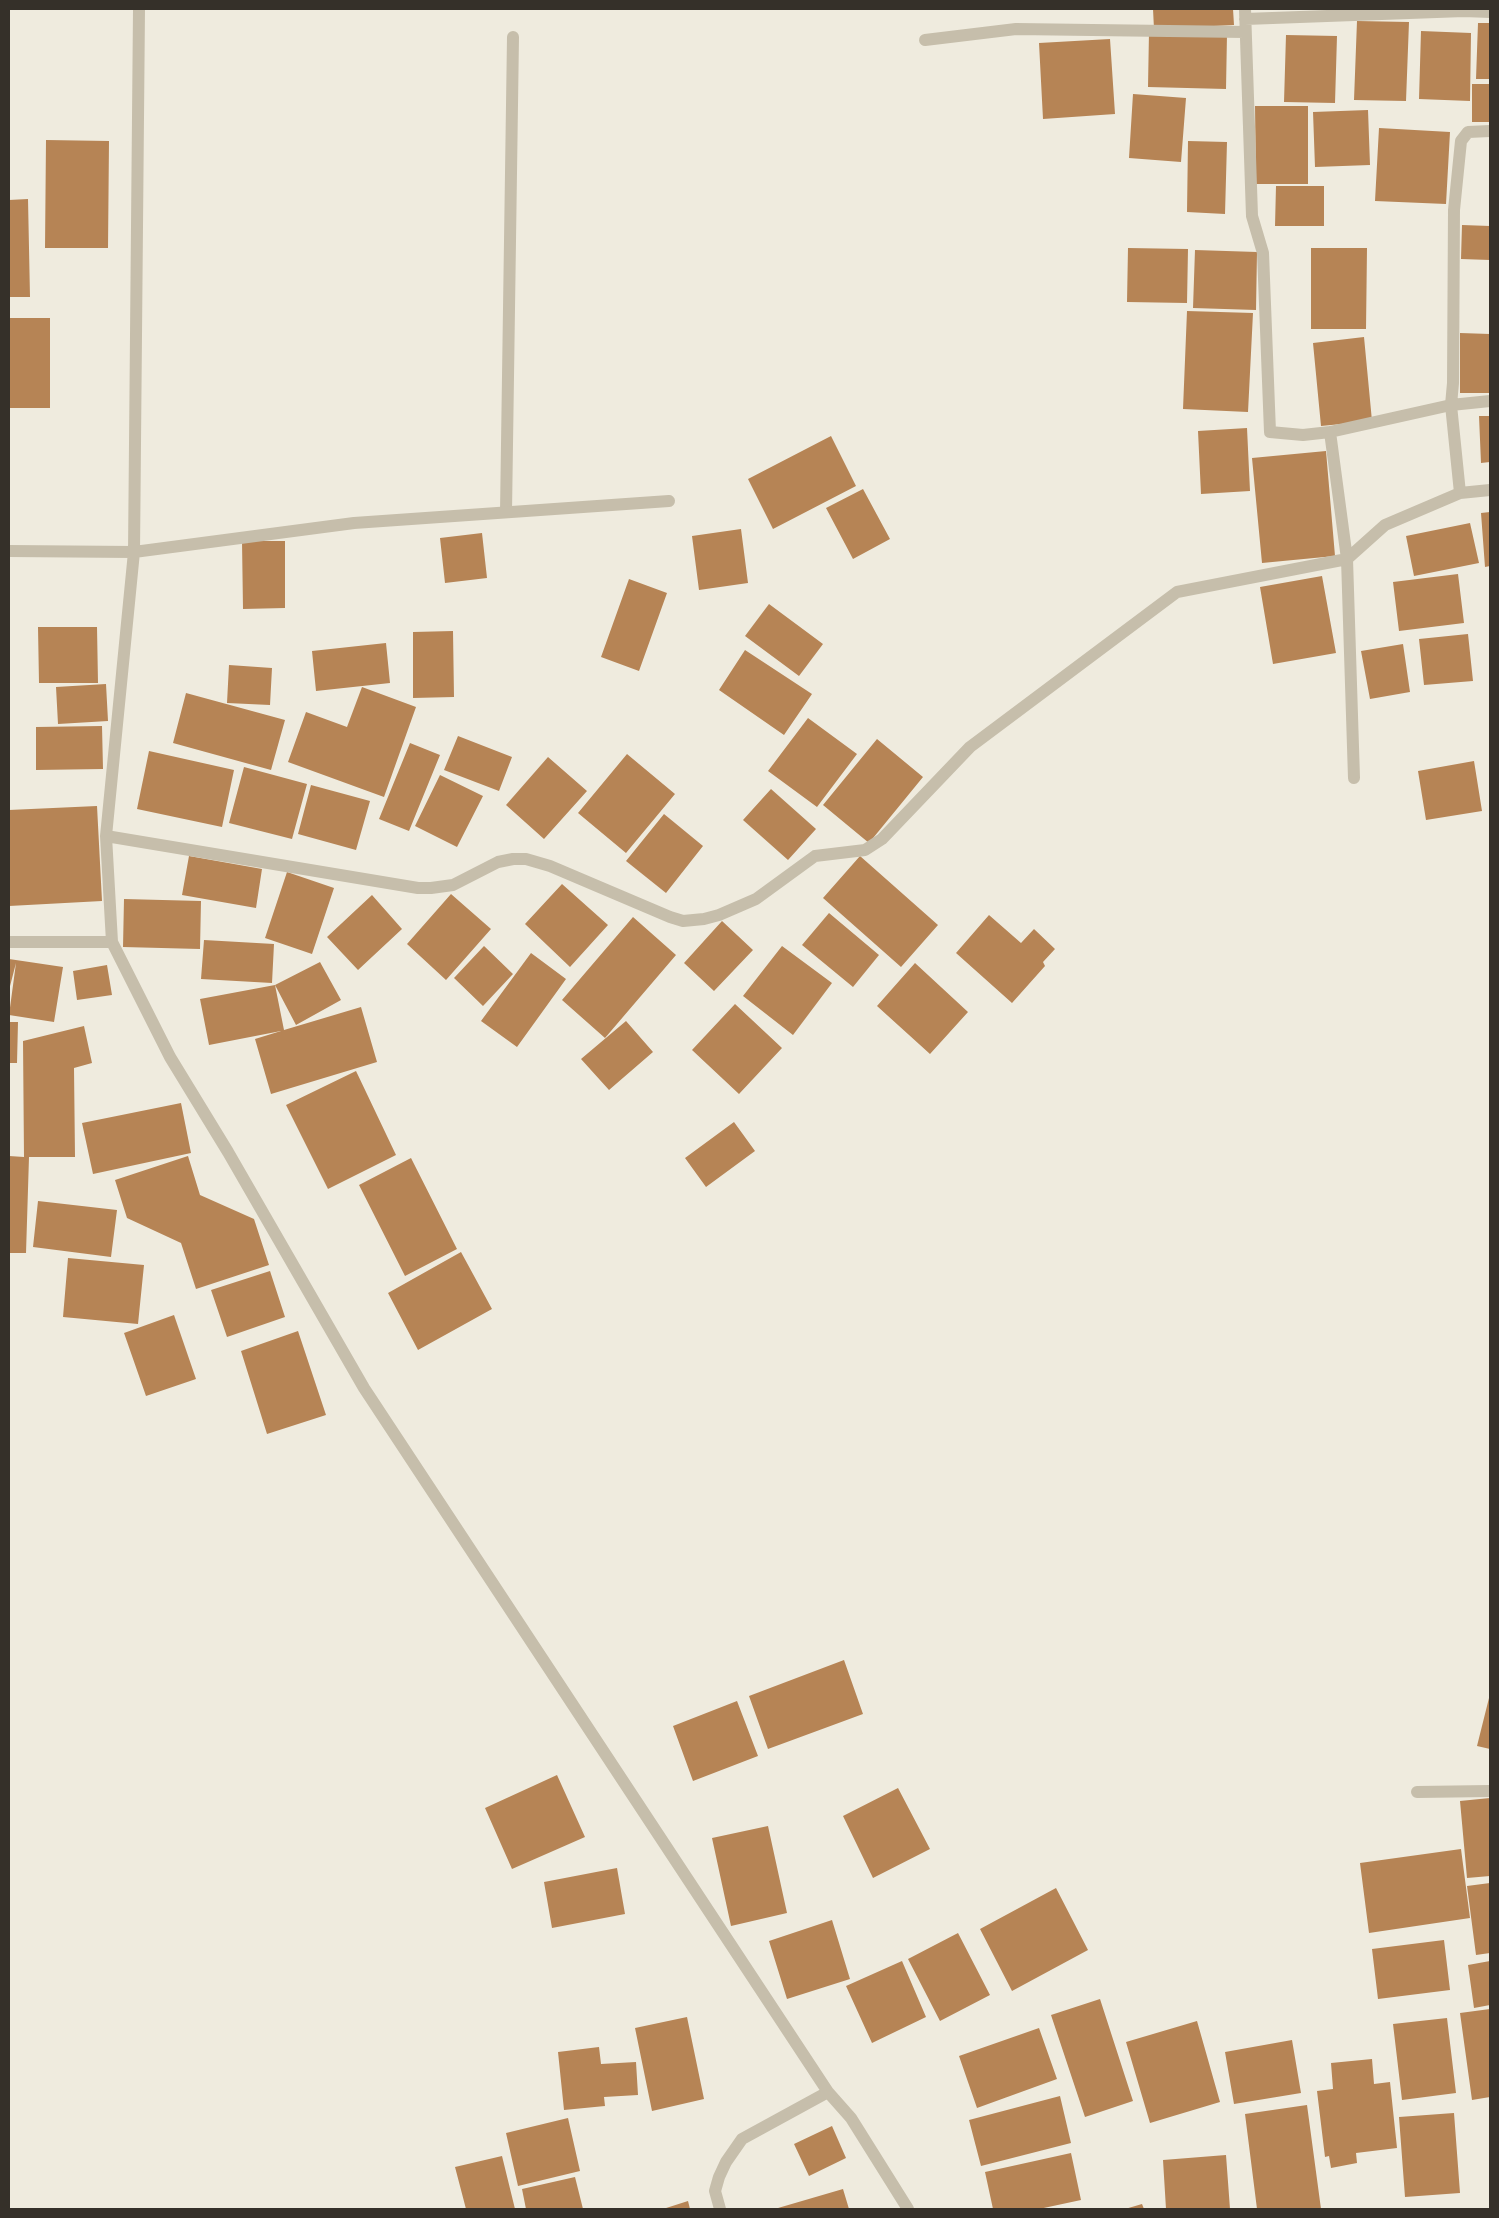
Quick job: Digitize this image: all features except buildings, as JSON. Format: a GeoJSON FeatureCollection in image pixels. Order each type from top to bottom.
{"type":"FeatureCollection","features":[{"type":"Feature","properties":{"kind":"street"},"geometry":{"type":"LineString","coordinates":[[139,9],[134,552],[106,836],[112,942],[170,1057],[228,1152],[364,1388],[828,2092],[851,2118],[908,2209]]}},
{"type":"Feature","properties":{"kind":"street"},"geometry":{"type":"LineString","coordinates":[[1490,12],[1245,14],[1252,216],[1263,253],[1270,432],[1303,435],[1330,432],[1451,405],[1490,401]]}},
{"type":"Feature","properties":{"kind":"street"},"geometry":{"type":"LineString","coordinates":[[925,40],[1016,29],[1245,32]]}},
{"type":"Feature","properties":{"kind":"street"},"geometry":{"type":"LineString","coordinates":[[506,512],[513,37]]}},
{"type":"Feature","properties":{"kind":"street"},"geometry":{"type":"LineString","coordinates":[[1460,493],[1451,405],[1453,383],[1454,210],[1461,140],[1468,132],[1490,131]]}},
{"type":"Feature","properties":{"kind":"street"},"geometry":{"type":"LineString","coordinates":[[1330,432],[1347,559],[1354,778]]}},
{"type":"Feature","properties":{"kind":"street"},"geometry":{"type":"LineString","coordinates":[[106,836],[418,888],[453,885],[498,862],[526,859],[550,866],[670,917],[683,921],[704,919],[726,913],[756,899],[815,856],[865,850],[882,839],[970,747],[1177,592],[1347,559],[1385,525],[1460,493],[1490,490]]}},
{"type":"Feature","properties":{"kind":"street"},"geometry":{"type":"LineString","coordinates":[[9,551],[134,552],[354,523],[669,501]]}},
{"type":"Feature","properties":{"kind":"street"},"geometry":{"type":"LineString","coordinates":[[9,942],[112,942]]}},
{"type":"Feature","properties":{"kind":"street"},"geometry":{"type":"LineString","coordinates":[[1417,1792],[1490,1791]]}},
{"type":"Feature","properties":{"kind":"street"},"geometry":{"type":"LineString","coordinates":[[720,2209],[715,2191],[719,2177],[726,2162],[742,2139],[828,2092]]}}]}
